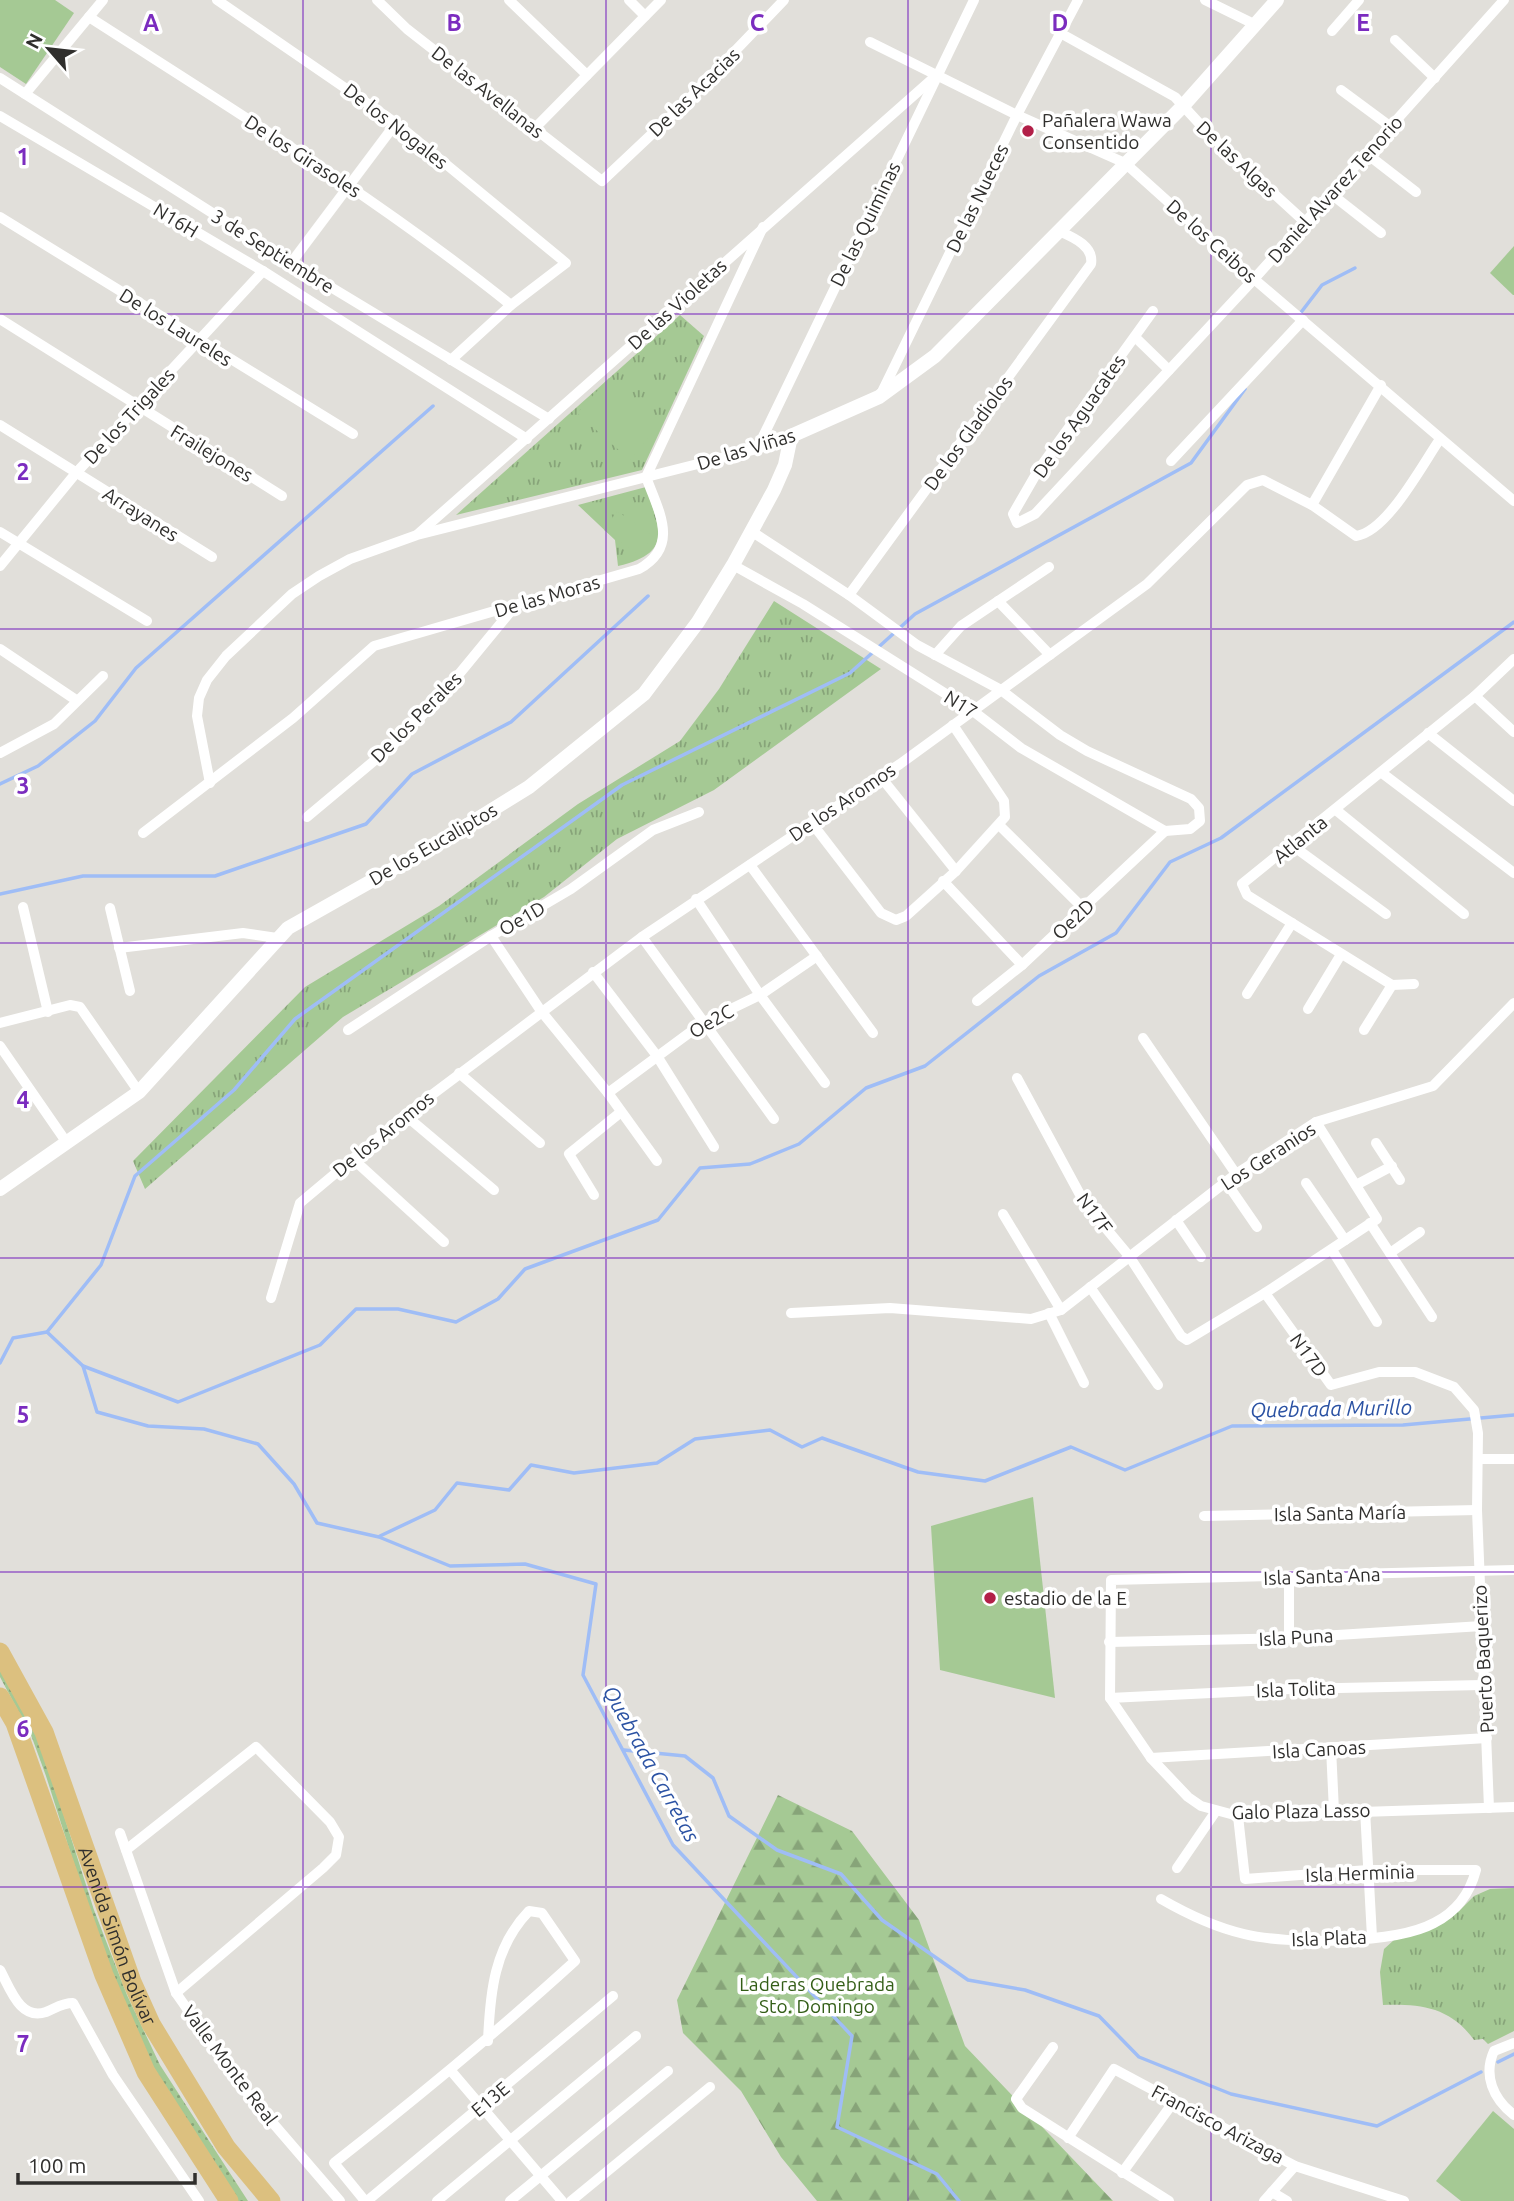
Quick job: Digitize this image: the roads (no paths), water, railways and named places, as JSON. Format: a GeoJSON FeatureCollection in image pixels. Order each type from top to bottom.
{"type":"FeatureCollection","features":[{"type":"Feature","properties":{"kind":"highway","name":"Avenida Simón Bolívar"},"geometry":{"type":"LineString","coordinates":[[0,1652],[44,1732],[132,1982],[151,2024],[226,2147],[271,2201]]}},
{"type":"Feature","properties":{"kind":"highway","name":"Avenida Simón Bolívar"},"geometry":{"type":"LineString","coordinates":[[0,1697],[15,1723],[104,1975],[146,2072],[229,2201]]}},
{"type":"Feature","properties":{"kind":"street"},"geometry":{"type":"LineString","coordinates":[[25,94],[103,0]]}},
{"type":"Feature","properties":{"kind":"street","name":"De los Nogales"},"geometry":{"type":"LineString","coordinates":[[217,0],[396,123],[566,263],[511,305]]}},
{"type":"Feature","properties":{"kind":"street","name":"De las Avellanas"},"geometry":{"type":"LineString","coordinates":[[376,0],[407,29],[601,181]]}},
{"type":"Feature","properties":{"kind":"street"},"geometry":{"type":"LineString","coordinates":[[509,0],[587,75]]}},
{"type":"Feature","properties":{"kind":"street"},"geometry":{"type":"LineString","coordinates":[[629,0],[645,16]]}},
{"type":"Feature","properties":{"kind":"street"},"geometry":{"type":"LineString","coordinates":[[534,129],[661,0]]}},
{"type":"Feature","properties":{"kind":"street","name":"De las Acacias"},"geometry":{"type":"LineString","coordinates":[[601,181],[688,100],[784,0]]}},
{"type":"Feature","properties":{"kind":"street","name":"De las Quiminas"},"geometry":{"type":"LineString","coordinates":[[757,449],[974,0]]}},
{"type":"Feature","properties":{"kind":"street","name":"De las Nueces"},"geometry":{"type":"LineString","coordinates":[[880,397],[1017,115],[1078,0]]}},
{"type":"Feature","properties":{"kind":"street"},"geometry":{"type":"LineString","coordinates":[[1205,0],[1256,25]]}},
{"type":"Feature","properties":{"kind":"street","name":"De las Viñas"},"geometry":{"type":"LineString","coordinates":[[210,783],[197,716],[198,698],[207,680],[226,656],[292,594],[350,559],[416,536],[757,449],[880,397],[935,356],[1061,232],[1182,107],[1277,0]]}},
{"type":"Feature","properties":{"kind":"street"},"geometry":{"type":"LineString","coordinates":[[1332,31],[1359,0]]}},
{"type":"Feature","properties":{"kind":"street","name":"Daniel Alvarez Tenorio"},"geometry":{"type":"LineString","coordinates":[[1017,523],[1035,514],[1170,370],[1504,0]]}},
{"type":"Feature","properties":{"kind":"street","name":"De los Girasoles"},"geometry":{"type":"LineString","coordinates":[[89,17],[349,186],[456,261],[511,305]]}},
{"type":"Feature","properties":{"kind":"street","name":"De las Algas"},"geometry":{"type":"LineString","coordinates":[[1062,34],[1160,86],[1175,97],[1182,107],[1305,222]]}},
{"type":"Feature","properties":{"kind":"street"},"geometry":{"type":"LineString","coordinates":[[1395,40],[1435,78]]}},
{"type":"Feature","properties":{"kind":"street","name":"De los Ceibos"},"geometry":{"type":"LineString","coordinates":[[870,42],[1017,115],[1125,163],[1254,279],[1514,500]]}},
{"type":"Feature","properties":{"kind":"street","name":"De las Violetas"},"geometry":{"type":"LineString","coordinates":[[416,536],[937,74]]}},
{"type":"Feature","properties":{"kind":"street","name":"3 de Septiembre"},"geometry":{"type":"LineString","coordinates":[[0,78],[291,263],[549,419]]}},
{"type":"Feature","properties":{"kind":"street"},"geometry":{"type":"LineString","coordinates":[[1341,90],[1391,127]]}},
{"type":"Feature","properties":{"kind":"street","name":"N16H"},"geometry":{"type":"LineString","coordinates":[[0,116],[263,271],[426,372],[527,439]]}},
{"type":"Feature","properties":{"kind":"street"},"geometry":{"type":"LineString","coordinates":[[291,263],[396,123]]}},
{"type":"Feature","properties":{"kind":"street"},"geometry":{"type":"LineString","coordinates":[[1367,154],[1416,192]]}},
{"type":"Feature","properties":{"kind":"street"},"geometry":{"type":"LineString","coordinates":[[1330,194],[1381,233]]}},
{"type":"Feature","properties":{"kind":"street","name":"De los Laureles"},"geometry":{"type":"LineString","coordinates":[[0,217],[199,342],[353,434]]}},
{"type":"Feature","properties":{"kind":"street"},"geometry":{"type":"LineString","coordinates":[[646,477],[763,227]]}},
{"type":"Feature","properties":{"kind":"street","name":"De los Gladiolos"},"geometry":{"type":"LineString","coordinates":[[849,595],[1087,271],[1093,260],[1091,254],[1080,243],[1061,232]]}},
{"type":"Feature","properties":{"kind":"street","name":"De los Trigales"},"geometry":{"type":"LineString","coordinates":[[0,566],[76,473],[263,271]]}},
{"type":"Feature","properties":{"kind":"street"},"geometry":{"type":"LineString","coordinates":[[451,360],[511,305]]}},
{"type":"Feature","properties":{"kind":"street","name":"De los Aguacates"},"geometry":{"type":"LineString","coordinates":[[1017,523],[1013,514],[1040,468],[1153,311]]}},
{"type":"Feature","properties":{"kind":"street","name":"Frailejones"},"geometry":{"type":"LineString","coordinates":[[0,319],[282,496]]}},
{"type":"Feature","properties":{"kind":"street"},"geometry":{"type":"LineString","coordinates":[[1171,461],[1303,320]]}},
{"type":"Feature","properties":{"kind":"street"},"geometry":{"type":"LineString","coordinates":[[1135,337],[1170,370]]}},
{"type":"Feature","properties":{"kind":"street"},"geometry":{"type":"LineString","coordinates":[[1312,505],[1381,385]]}},
{"type":"Feature","properties":{"kind":"street","name":"Arrayanes"},"geometry":{"type":"LineString","coordinates":[[0,425],[212,557]]}},
{"type":"Feature","properties":{"kind":"street","name":"De los Eucaliptos"},"geometry":{"type":"LineString","coordinates":[[0,1189],[138,1092],[277,938],[299,922],[473,822],[552,769],[644,694],[698,622],[733,565],[785,465],[791,436]]}},
{"type":"Feature","properties":{"kind":"street","name":"De los Aromos"},"geometry":{"type":"LineString","coordinates":[[271,1298],[300,1203],[405,1115],[593,972],[973,711],[1147,584],[1247,485],[1264,480],[1312,505],[1356,536],[1368,534],[1384,520],[1440,439]]}},
{"type":"Feature","properties":{"kind":"street","name":"De las Moras"},"geometry":{"type":"LineString","coordinates":[[144,834],[293,718],[374,646],[639,569],[651,562],[660,551],[665,528],[646,477]]}},
{"type":"Feature","properties":{"kind":"street"},"geometry":{"type":"LineString","coordinates":[[751,531],[935,655],[1001,690],[1044,724],[1087,751],[1191,799],[1201,815],[1197,824],[1190,828],[1165,831]]}},
{"type":"Feature","properties":{"kind":"street"},"geometry":{"type":"LineString","coordinates":[[0,532],[147,621]]}},
{"type":"Feature","properties":{"kind":"street","name":"N17"},"geometry":{"type":"LineString","coordinates":[[733,565],[803,604],[973,711],[1021,748],[1165,831]]}},
{"type":"Feature","properties":{"kind":"street"},"geometry":{"type":"LineString","coordinates":[[935,655],[961,626],[1049,567]]}},
{"type":"Feature","properties":{"kind":"street"},"geometry":{"type":"LineString","coordinates":[[998,601],[1050,655]]}},
{"type":"Feature","properties":{"kind":"street","name":"De los Perales"},"geometry":{"type":"LineString","coordinates":[[307,817],[441,696],[515,606]]}},
{"type":"Feature","properties":{"kind":"street"},"geometry":{"type":"LineString","coordinates":[[0,649],[76,700]]}},
{"type":"Feature","properties":{"kind":"street","name":"Atlanta"},"geometry":{"type":"LineString","coordinates":[[1392,985],[1340,956],[1247,895],[1242,888],[1245,880],[1293,846],[1382,773],[1475,696],[1514,659]]}},
{"type":"Feature","properties":{"kind":"street"},"geometry":{"type":"LineString","coordinates":[[0,753],[54,723],[103,676]]}},
{"type":"Feature","properties":{"kind":"street"},"geometry":{"type":"LineString","coordinates":[[1475,696],[1514,732]]}},
{"type":"Feature","properties":{"kind":"street"},"geometry":{"type":"LineString","coordinates":[[811,822],[887,918],[905,916],[956,871],[1005,817],[1004,801],[953,725]]}},
{"type":"Feature","properties":{"kind":"street"},"geometry":{"type":"LineString","coordinates":[[1428,733],[1514,802]]}},
{"type":"Feature","properties":{"kind":"street"},"geometry":{"type":"LineString","coordinates":[[1382,773],[1514,873]]}},
{"type":"Feature","properties":{"kind":"street"},"geometry":{"type":"LineString","coordinates":[[880,776],[956,871]]}},
{"type":"Feature","properties":{"kind":"street"},"geometry":{"type":"LineString","coordinates":[[1336,810],[1464,914]]}},
{"type":"Feature","properties":{"kind":"street","name":"Oe1D"},"geometry":{"type":"LineString","coordinates":[[348,1030],[491,936],[571,889],[653,830],[699,812]]}},
{"type":"Feature","properties":{"kind":"street"},"geometry":{"type":"LineString","coordinates":[[999,825],[1084,909]]}},
{"type":"Feature","properties":{"kind":"street","name":"Oe2D"},"geometry":{"type":"LineString","coordinates":[[977,1001],[1084,909],[1165,831]]}},
{"type":"Feature","properties":{"kind":"street"},"geometry":{"type":"LineString","coordinates":[[1293,846],[1386,914]]}},
{"type":"Feature","properties":{"kind":"street"},"geometry":{"type":"LineString","coordinates":[[750,865],[873,1032]]}},
{"type":"Feature","properties":{"kind":"street"},"geometry":{"type":"LineString","coordinates":[[943,881],[1022,965]]}},
{"type":"Feature","properties":{"kind":"street"},"geometry":{"type":"LineString","coordinates":[[696,899],[760,995],[825,1083]]}},
{"type":"Feature","properties":{"kind":"street"},"geometry":{"type":"LineString","coordinates":[[23,906],[48,1012]]}},
{"type":"Feature","properties":{"kind":"street"},"geometry":{"type":"LineString","coordinates":[[110,908],[130,991]]}},
{"type":"Feature","properties":{"kind":"street"},"geometry":{"type":"LineString","coordinates":[[1247,994],[1292,923]]}},
{"type":"Feature","properties":{"kind":"street"},"geometry":{"type":"LineString","coordinates":[[119,948],[243,933],[277,938]]}},
{"type":"Feature","properties":{"kind":"street"},"geometry":{"type":"LineString","coordinates":[[491,936],[541,1010],[609,1093],[657,1161]]}},
{"type":"Feature","properties":{"kind":"street"},"geometry":{"type":"LineString","coordinates":[[642,937],[774,1119]]}},
{"type":"Feature","properties":{"kind":"street","name":"Oe2C"},"geometry":{"type":"LineString","coordinates":[[609,1093],[704,1022],[760,995],[817,956]]}},
{"type":"Feature","properties":{"kind":"street"},"geometry":{"type":"LineString","coordinates":[[1308,1009],[1340,956]]}},
{"type":"Feature","properties":{"kind":"street"},"geometry":{"type":"LineString","coordinates":[[593,972],[657,1056],[714,1147]]}},
{"type":"Feature","properties":{"kind":"street"},"geometry":{"type":"LineString","coordinates":[[1364,1030],[1392,985],[1414,984]]}},
{"type":"Feature","properties":{"kind":"street","name":"Los Geranios"},"geometry":{"type":"LineString","coordinates":[[1055,1312],[1236,1174],[1316,1122],[1433,1086],[1514,1003]]}},
{"type":"Feature","properties":{"kind":"street"},"geometry":{"type":"LineString","coordinates":[[0,1023],[70,1005],[80,1007],[138,1092]]}},
{"type":"Feature","properties":{"kind":"street"},"geometry":{"type":"LineString","coordinates":[[1143,1038],[1236,1174]]}},
{"type":"Feature","properties":{"kind":"street"},"geometry":{"type":"LineString","coordinates":[[0,1046],[67,1143]]}},
{"type":"Feature","properties":{"kind":"street"},"geometry":{"type":"LineString","coordinates":[[459,1073],[540,1143]]}},
{"type":"Feature","properties":{"kind":"street","name":"N17F"},"geometry":{"type":"LineString","coordinates":[[1017,1078],[1084,1202],[1129,1256],[1181,1336],[1187,1340],[1265,1293]]}},
{"type":"Feature","properties":{"kind":"street"},"geometry":{"type":"LineString","coordinates":[[594,1195],[569,1153],[621,1112]]}},
{"type":"Feature","properties":{"kind":"street"},"geometry":{"type":"LineString","coordinates":[[405,1115],[494,1190]]}},
{"type":"Feature","properties":{"kind":"street"},"geometry":{"type":"LineString","coordinates":[[1316,1122],[1356,1185],[1390,1253],[1432,1317]]}},
{"type":"Feature","properties":{"kind":"street"},"geometry":{"type":"LineString","coordinates":[[1376,1143],[1400,1180]]}},
{"type":"Feature","properties":{"kind":"street"},"geometry":{"type":"LineString","coordinates":[[353,1159],[444,1242]]}},
{"type":"Feature","properties":{"kind":"street"},"geometry":{"type":"LineString","coordinates":[[1356,1185],[1392,1167]]}},
{"type":"Feature","properties":{"kind":"street"},"geometry":{"type":"LineString","coordinates":[[1226,1182],[1258,1227]]}},
{"type":"Feature","properties":{"kind":"street"},"geometry":{"type":"LineString","coordinates":[[1306,1183],[1345,1240]]}},
{"type":"Feature","properties":{"kind":"street"},"geometry":{"type":"LineString","coordinates":[[1003,1214],[1055,1312],[1084,1383]]}},
{"type":"Feature","properties":{"kind":"street"},"geometry":{"type":"LineString","coordinates":[[1176,1220],[1201,1257]]}},
{"type":"Feature","properties":{"kind":"street"},"geometry":{"type":"LineString","coordinates":[[1265,1293],[1374,1221]]}},
{"type":"Feature","properties":{"kind":"street"},"geometry":{"type":"LineString","coordinates":[[1390,1253],[1420,1232]]}},
{"type":"Feature","properties":{"kind":"street"},"geometry":{"type":"LineString","coordinates":[[1332,1250],[1377,1322]]}},
{"type":"Feature","properties":{"kind":"street"},"geometry":{"type":"LineString","coordinates":[[1090,1287],[1158,1385]]}},
{"type":"Feature","properties":{"kind":"street","name":"N17D"},"geometry":{"type":"LineString","coordinates":[[1265,1293],[1331,1385],[1379,1372],[1415,1373],[1454,1387],[1474,1410],[1479,1459]]}},
{"type":"Feature","properties":{"kind":"street"},"geometry":{"type":"LineString","coordinates":[[791,1312],[890,1308],[1031,1319],[1055,1312]]}},
{"type":"Feature","properties":{"kind":"street"},"geometry":{"type":"LineString","coordinates":[[1479,1459],[1514,1459]]}},
{"type":"Feature","properties":{"kind":"street","name":"Puerto Baquerizo"},"geometry":{"type":"LineString","coordinates":[[1479,1459],[1476,1510],[1489,1808]]}},
{"type":"Feature","properties":{"kind":"street","name":"Isla Santa María"},"geometry":{"type":"LineString","coordinates":[[1204,1516],[1476,1510]]}},
{"type":"Feature","properties":{"kind":"street","name":"Isla Santa Ana"},"geometry":{"type":"LineString","coordinates":[[1110,1642],[1111,1580],[1514,1570]]}},
{"type":"Feature","properties":{"kind":"street"},"geometry":{"type":"LineString","coordinates":[[1289,1577],[1289,1638]]}},
{"type":"Feature","properties":{"kind":"street","name":"Isla Puna"},"geometry":{"type":"LineString","coordinates":[[1110,1642],[1289,1638],[1482,1626]]}},
{"type":"Feature","properties":{"kind":"street"},"geometry":{"type":"LineString","coordinates":[[1110,1642],[1110,1698]]}},
{"type":"Feature","properties":{"kind":"street","name":"Isla Tolita"},"geometry":{"type":"LineString","coordinates":[[1110,1698],[1291,1689],[1483,1685]]}},
{"type":"Feature","properties":{"kind":"street","name":"Galo Plaza Lasso"},"geometry":{"type":"LineString","coordinates":[[1110,1698],[1151,1758],[1188,1797],[1201,1806],[1216,1811],[1238,1816],[1514,1807]]}},
{"type":"Feature","properties":{"kind":"street","name":"Isla Canoas"},"geometry":{"type":"LineString","coordinates":[[1151,1758],[1487,1738]]}},
{"type":"Feature","properties":{"kind":"street"},"geometry":{"type":"LineString","coordinates":[[125,1850],[256,1747],[330,1822],[339,1837],[335,1855],[323,1868],[176,1993]]}},
{"type":"Feature","properties":{"kind":"street"},"geometry":{"type":"LineString","coordinates":[[1331,1748],[1334,1811]]}},
{"type":"Feature","properties":{"kind":"street"},"geometry":{"type":"LineString","coordinates":[[1365,1810],[1372,1937]]}},
{"type":"Feature","properties":{"kind":"street"},"geometry":{"type":"LineString","coordinates":[[1177,1868],[1216,1811]]}},
{"type":"Feature","properties":{"kind":"street","name":"Isla Herminia"},"geometry":{"type":"LineString","coordinates":[[1238,1816],[1245,1879],[1368,1870],[1476,1870]]}},
{"type":"Feature","properties":{"kind":"street","name":"Valle Monte Real"},"geometry":{"type":"LineString","coordinates":[[120,1833],[176,1993],[241,2086],[340,2201]]}},
{"type":"Feature","properties":{"kind":"street","name":"Isla Plata"},"geometry":{"type":"LineString","coordinates":[[1161,1899],[1194,1917],[1242,1934],[1275,1941],[1404,1935],[1436,1923],[1459,1904],[1471,1887],[1476,1870]]}},
{"type":"Feature","properties":{"kind":"street"},"geometry":{"type":"LineString","coordinates":[[366,2201],[334,2163],[452,2072],[488,2041],[575,1961],[542,1913],[529,1911],[499,1957],[491,1989],[488,2041]]}},
{"type":"Feature","properties":{"kind":"street"},"geometry":{"type":"LineString","coordinates":[[0,1970],[26,2012],[43,2013],[65,2003],[73,2003],[113,2075],[199,2201]]}},
{"type":"Feature","properties":{"kind":"street","name":"E13E"},"geometry":{"type":"LineString","coordinates":[[366,2201],[613,1996]]}},
{"type":"Feature","properties":{"kind":"street"},"geometry":{"type":"LineString","coordinates":[[437,2201],[636,2036]]}},
{"type":"Feature","properties":{"kind":"street"},"geometry":{"type":"LineString","coordinates":[[1512,2110],[1494,2092],[1488,2065],[1494,2051],[1514,2043]]}},
{"type":"Feature","properties":{"kind":"street"},"geometry":{"type":"LineString","coordinates":[[1053,2047],[1016,2099],[1022,2108],[1169,2201]]}},
{"type":"Feature","properties":{"kind":"street","name":"Francisco Arizaga"},"geometry":{"type":"LineString","coordinates":[[1068,2138],[1114,2068],[1295,2166],[1404,2201]]}},
{"type":"Feature","properties":{"kind":"street"},"geometry":{"type":"LineString","coordinates":[[510,2201],[668,2071]]}},
{"type":"Feature","properties":{"kind":"street"},"geometry":{"type":"LineString","coordinates":[[452,2072],[562,2201]]}},
{"type":"Feature","properties":{"kind":"street"},"geometry":{"type":"LineString","coordinates":[[571,2201],[710,2087]]}},
{"type":"Feature","properties":{"kind":"street"},"geometry":{"type":"LineString","coordinates":[[1122,2173],[1175,2100]]}},
{"type":"Feature","properties":{"kind":"street"},"geometry":{"type":"LineString","coordinates":[[1264,2201],[1295,2166]]}},
{"type":"Feature","properties":{"kind":"street"},"geometry":{"type":"LineString","coordinates":[[1272,2192],[1287,2201]]}},
{"type":"Feature","properties":{"kind":"waterway"},"geometry":{"type":"LineString","coordinates":[[1299,315],[1322,285],[1355,268]]}},
{"type":"Feature","properties":{"kind":"waterway"},"geometry":{"type":"LineString","coordinates":[[47,1332],[101,1265],[135,1176],[234,1090],[295,1019],[622,785],[850,673],[915,614],[1191,463],[1245,389]]}},
{"type":"Feature","properties":{"kind":"waterway"},"geometry":{"type":"LineString","coordinates":[[0,784],[38,766],[95,721],[136,668],[433,406]]}},
{"type":"Feature","properties":{"kind":"waterway"},"geometry":{"type":"LineString","coordinates":[[0,894],[83,876],[215,876],[366,824],[412,774],[511,722],[648,596]]}},
{"type":"Feature","properties":{"kind":"waterway"},"geometry":{"type":"LineString","coordinates":[[83,1366],[178,1402],[320,1345],[356,1309],[398,1309],[456,1322],[498,1299],[525,1269],[658,1220],[700,1168],[750,1164],[799,1144],[866,1088],[925,1066],[1039,976],[1116,933],[1170,862],[1221,838],[1514,622]]}},
{"type":"Feature","properties":{"kind":"waterway","name":"Quebrada Carretas"},"geometry":{"type":"LineString","coordinates":[[0,1363],[13,1338],[47,1332],[83,1366],[97,1412],[148,1426],[204,1429],[258,1444],[294,1484],[317,1523],[379,1537],[450,1566],[525,1564],[596,1584],[583,1675],[673,1845],[852,2036],[837,2127],[937,2174],[959,2201]]}},
{"type":"Feature","properties":{"kind":"waterway","name":"Quebrada Murillo"},"geometry":{"type":"LineString","coordinates":[[380,1536],[435,1510],[457,1483],[509,1490],[531,1465],[574,1473],[657,1463],[695,1439],[770,1430],[802,1447],[822,1438],[918,1472],[985,1481],[1071,1447],[1125,1470],[1232,1426],[1403,1425],[1514,1415]]}},
{"type":"Feature","properties":{"kind":"waterway"},"geometry":{"type":"LineString","coordinates":[[624,1750],[685,1756],[713,1778],[729,1816],[777,1850],[841,1874],[882,1920],[968,1980],[1025,1990],[1099,2016],[1139,2057],[1231,2094],[1377,2126],[1481,2072]]}},
{"type":"Feature","properties":{"kind":"waterway"},"geometry":{"type":"LineString","coordinates":[[1498,2062],[1514,2054]]}},
{"type":"Feature","properties":{"kind":"place","name":"Pañalera Wawa Consentido"},"geometry":{"type":"Point","coordinates":[1028,131]}},
{"type":"Feature","properties":{"kind":"place","name":"estadio de la E"},"geometry":{"type":"Point","coordinates":[990,1598]}},
{"type":"Feature","properties":{"kind":"park label","name":"Laderas Quebrada Sto. Domingo"},"geometry":{"type":"Point","coordinates":[817,1995]}}]}
